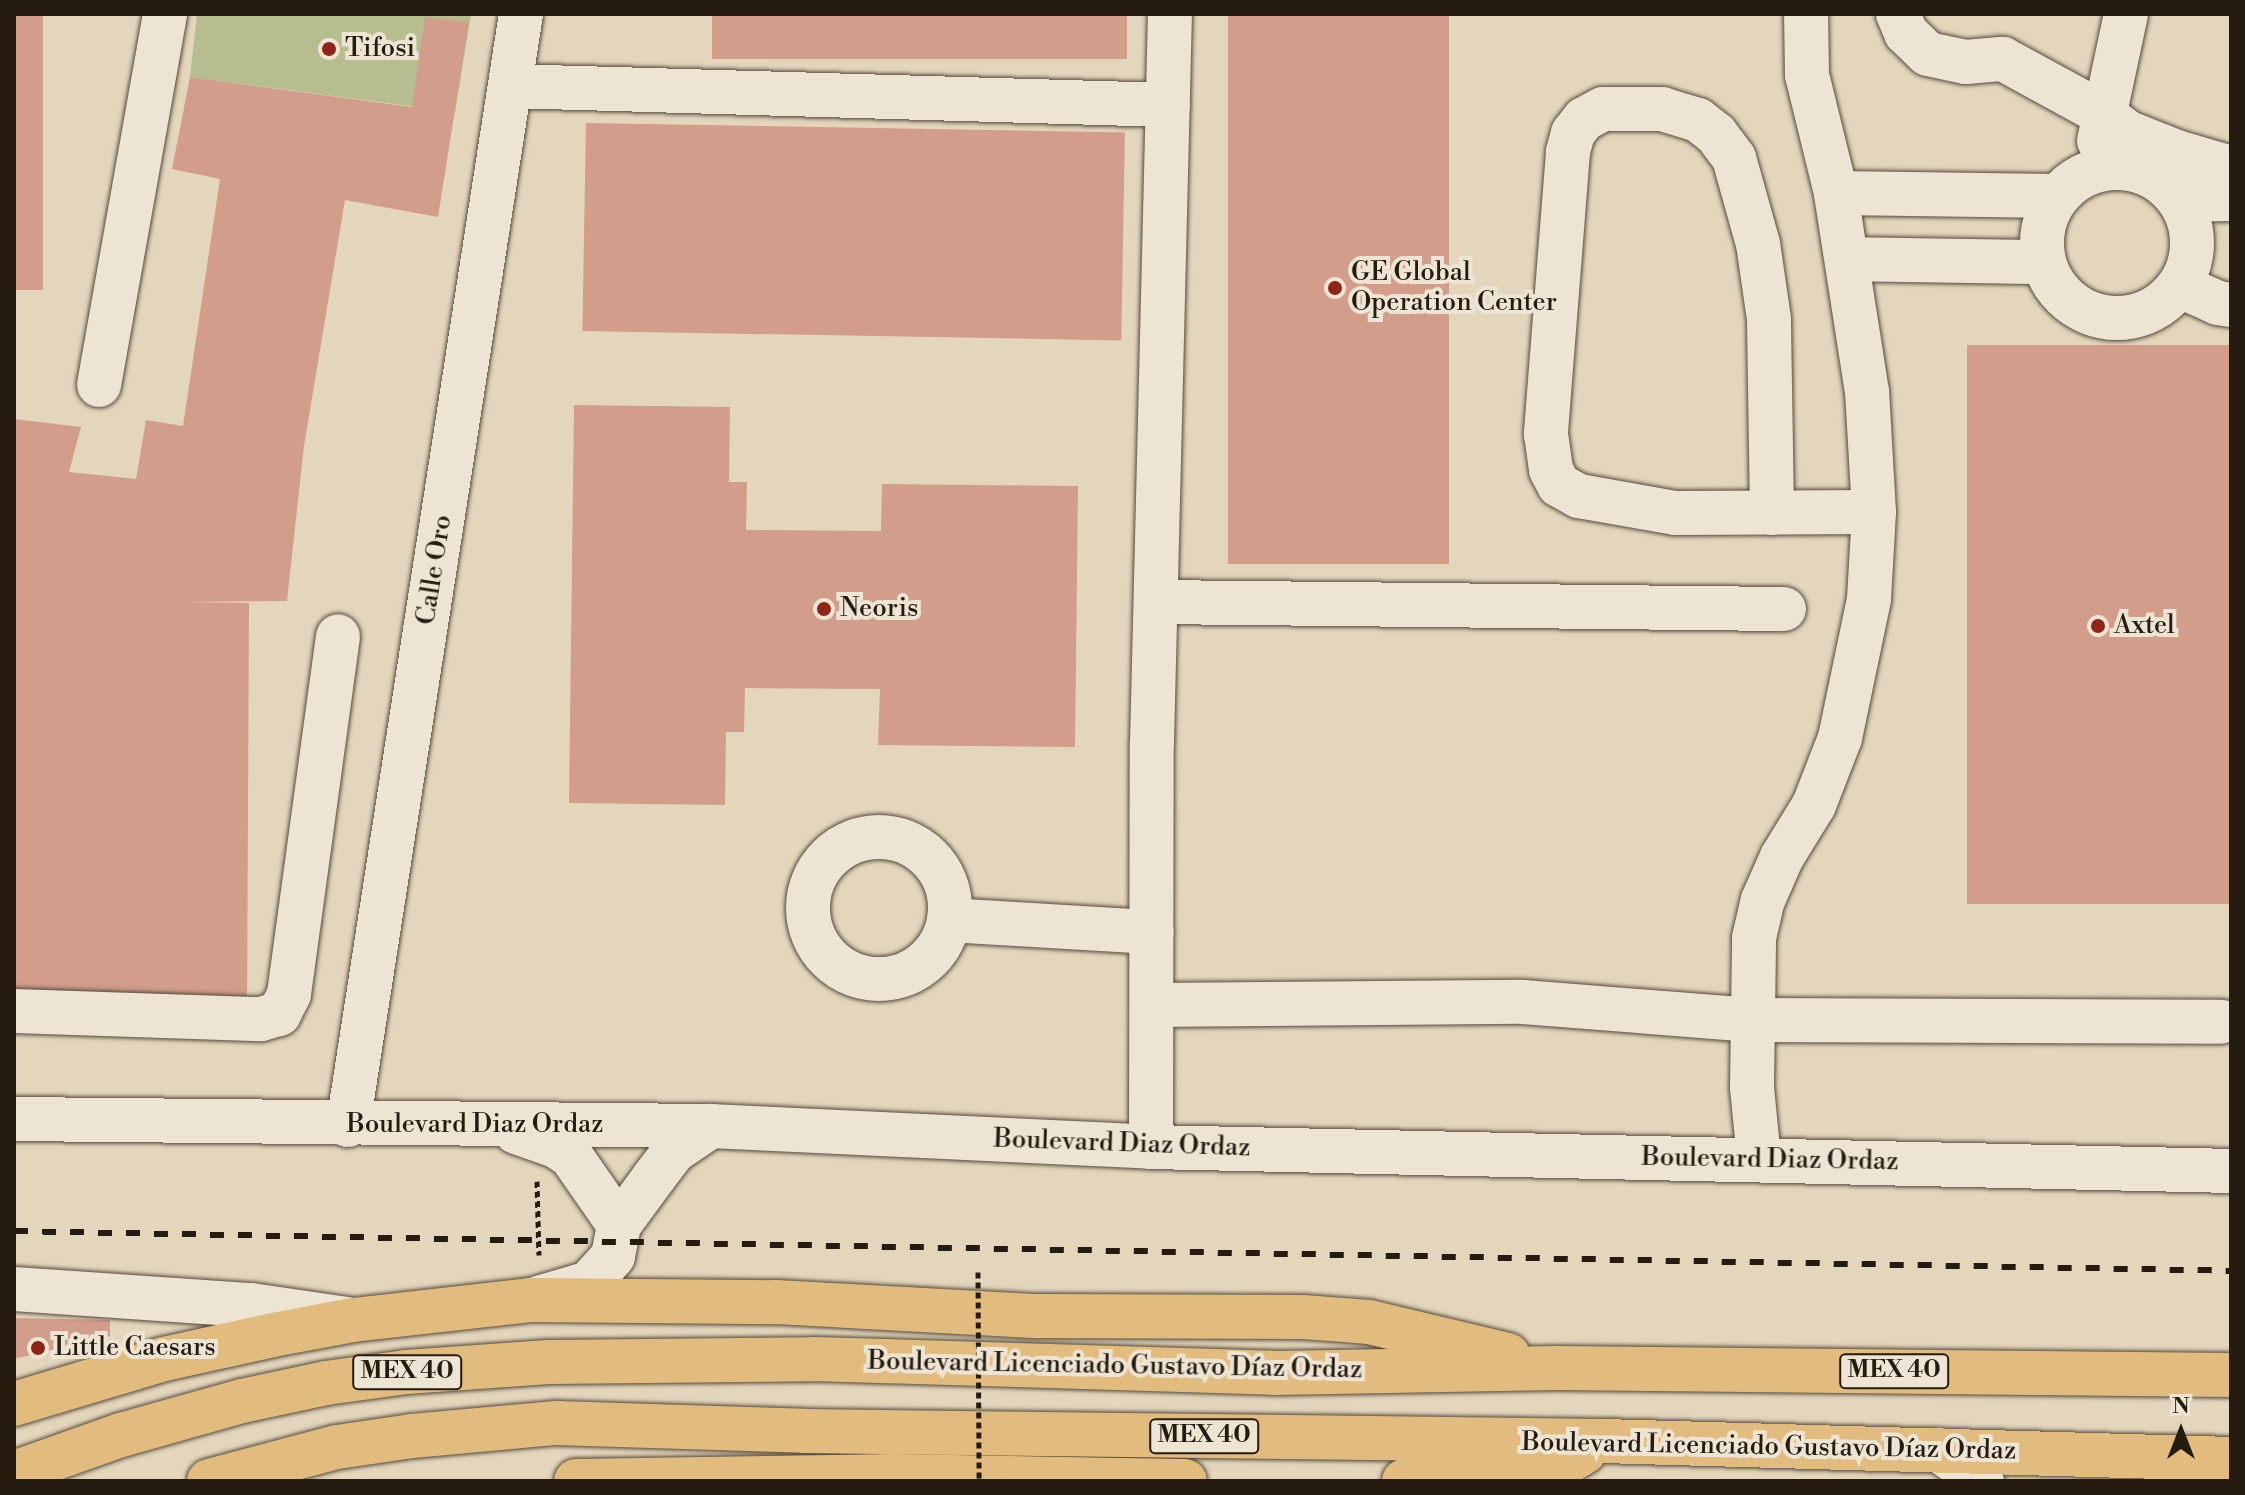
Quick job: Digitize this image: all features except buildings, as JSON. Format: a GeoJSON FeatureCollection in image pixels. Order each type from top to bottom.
{"type":"FeatureCollection","features":[{"type":"Feature","properties":{"kind":"main road"},"geometry":{"type":"LineString","coordinates":[[14,1404],[164,1359],[534,1285],[1038,1316],[1303,1317],[1369,1322],[1433,1335],[1557,1368]]}},
{"type":"Feature","properties":{"kind":"main road","name":"Boulevard Licenciado Gustavo Díaz Ordaz"},"geometry":{"type":"LineString","coordinates":[[14,1473],[166,1422],[242,1401],[339,1381],[406,1372],[549,1362],[814,1359],[1274,1373],[1557,1368],[2231,1375]]}},
{"type":"Feature","properties":{"kind":"main road","name":"Boulevard Licenciado Gustavo Díaz Ordaz"},"geometry":{"type":"LineString","coordinates":[[209,1481],[337,1447],[556,1423],[804,1431],[1603,1441],[2231,1459]]}},
{"type":"Feature","properties":{"kind":"main road"},"geometry":{"type":"LineString","coordinates":[[1404,1481],[1527,1471],[1566,1463],[1603,1441]]}},
{"type":"Feature","properties":{"kind":"main road"},"geometry":{"type":"LineString","coordinates":[[576,1481],[894,1476],[1185,1481]]}},
{"type":"Feature","properties":{"kind":"street"},"geometry":{"type":"LineString","coordinates":[[99,385],[165,14]]}},
{"type":"Feature","properties":{"kind":"street","name":"Calle Oro"},"geometry":{"type":"LineString","coordinates":[[348,1125],[521,14]]}},
{"type":"Feature","properties":{"kind":"street"},"geometry":{"type":"LineString","coordinates":[[1151,1147],[1156,602],[1170,14]]}},
{"type":"Feature","properties":{"kind":"street"},"geometry":{"type":"LineString","coordinates":[[1759,1159],[1752,1087],[1754,938],[1763,900],[1782,857],[1814,805],[1840,738],[1869,599],[1874,512],[1867,392],[1836,193],[1807,75],[1806,14]]}},
{"type":"Feature","properties":{"kind":"street"},"geometry":{"type":"LineString","coordinates":[[1898,14],[1906,33],[1928,54],[1966,62],[2003,59],[2102,113],[2129,133],[2231,168]]}},
{"type":"Feature","properties":{"kind":"street"},"geometry":{"type":"LineString","coordinates":[[2096,170],[2102,113],[2126,14]]}},
{"type":"Feature","properties":{"kind":"street"},"geometry":{"type":"LineString","coordinates":[[510,86],[1168,105]]}},
{"type":"Feature","properties":{"kind":"street"},"geometry":{"type":"LineString","coordinates":[[1772,513],[1769,319],[1758,244],[1734,158],[1716,134],[1698,120],[1663,109],[1603,109],[1584,119],[1573,133],[1568,152],[1546,434],[1551,470],[1559,485],[1579,496],[1675,513],[1772,513],[1874,512]]}},
{"type":"Feature","properties":{"kind":"street"},"geometry":{"type":"LineString","coordinates":[[2119,167],[2142,172],[2163,183],[2180,200],[2190,220],[2193,243],[2190,266],[2180,286],[2162,304],[2141,315],[2116,319],[2092,315],[2070,303],[2053,284],[2043,262],[2041,239],[2046,216],[2057,196],[2075,180],[2096,170],[2119,167]]}},
{"type":"Feature","properties":{"kind":"street"},"geometry":{"type":"LineString","coordinates":[[1836,193],[2057,196]]}},
{"type":"Feature","properties":{"kind":"street"},"geometry":{"type":"LineString","coordinates":[[2180,200],[2231,199]]}},
{"type":"Feature","properties":{"kind":"street"},"geometry":{"type":"LineString","coordinates":[[1847,259],[2043,262]]}},
{"type":"Feature","properties":{"kind":"street"},"geometry":{"type":"LineString","coordinates":[[2180,286],[2218,303],[2231,305]]}},
{"type":"Feature","properties":{"kind":"street"},"geometry":{"type":"LineString","coordinates":[[1156,602],[1784,609]]}},
{"type":"Feature","properties":{"kind":"street"},"geometry":{"type":"LineString","coordinates":[[14,1011],[261,1019],[279,1014],[289,994],[338,636]]}},
{"type":"Feature","properties":{"kind":"street"},"geometry":{"type":"LineString","coordinates":[[949,920],[1152,932]]}},
{"type":"Feature","properties":{"kind":"street"},"geometry":{"type":"LineString","coordinates":[[1152,1005],[1523,1002],[1752,1020],[2221,1022]]}},
{"type":"Feature","properties":{"kind":"street","name":"Boulevard Diaz Ordaz"},"geometry":{"type":"LineString","coordinates":[[14,1119],[348,1125],[711,1126],[1151,1147],[2231,1171]]}},
{"type":"Feature","properties":{"kind":"street"},"geometry":{"type":"LineString","coordinates":[[487,1123],[556,1146],[571,1156],[619,1225]]}},
{"type":"Feature","properties":{"kind":"street"},"geometry":{"type":"LineString","coordinates":[[534,1285],[589,1283],[613,1256],[619,1225],[674,1151],[711,1126]]}},
{"type":"Feature","properties":{"kind":"street"},"geometry":{"type":"LineString","coordinates":[[14,1289],[251,1305],[353,1320]]}},
{"type":"Feature","properties":{"kind":"street"},"geometry":{"type":"LineString","coordinates":[[1939,1450],[1982,1481]]}},
{"type":"Feature","properties":{"kind":"path"},"geometry":{"type":"LineString","coordinates":[[534,1285],[537,1180]]}},
{"type":"Feature","properties":{"kind":"path"},"geometry":{"type":"LineString","coordinates":[[978,1272],[979,1481]]}},
{"type":"Feature","properties":{"kind":"green space","name":"Tifosi"},"geometry":{"type":"Polygon","coordinates":[[[197,14],[471,14],[455,112],[190,77],[197,14]]]}},
{"type":"Feature","properties":{"kind":"railway"},"geometry":{"type":"LineString","coordinates":[[14,1231],[2231,1271]]}},
{"type":"Feature","properties":{"kind":"place","name":"Tifosi"},"geometry":{"type":"Point","coordinates":[329,49]}},
{"type":"Feature","properties":{"kind":"place","name":"GE Global Operation Center"},"geometry":{"type":"Point","coordinates":[1335,288]}},
{"type":"Feature","properties":{"kind":"place","name":"Neoris"},"geometry":{"type":"Point","coordinates":[824,609]}},
{"type":"Feature","properties":{"kind":"place","name":"Axtel"},"geometry":{"type":"Point","coordinates":[2098,626]}},
{"type":"Feature","properties":{"kind":"place","name":"Little Caesars"},"geometry":{"type":"Point","coordinates":[38,1348]}}]}
